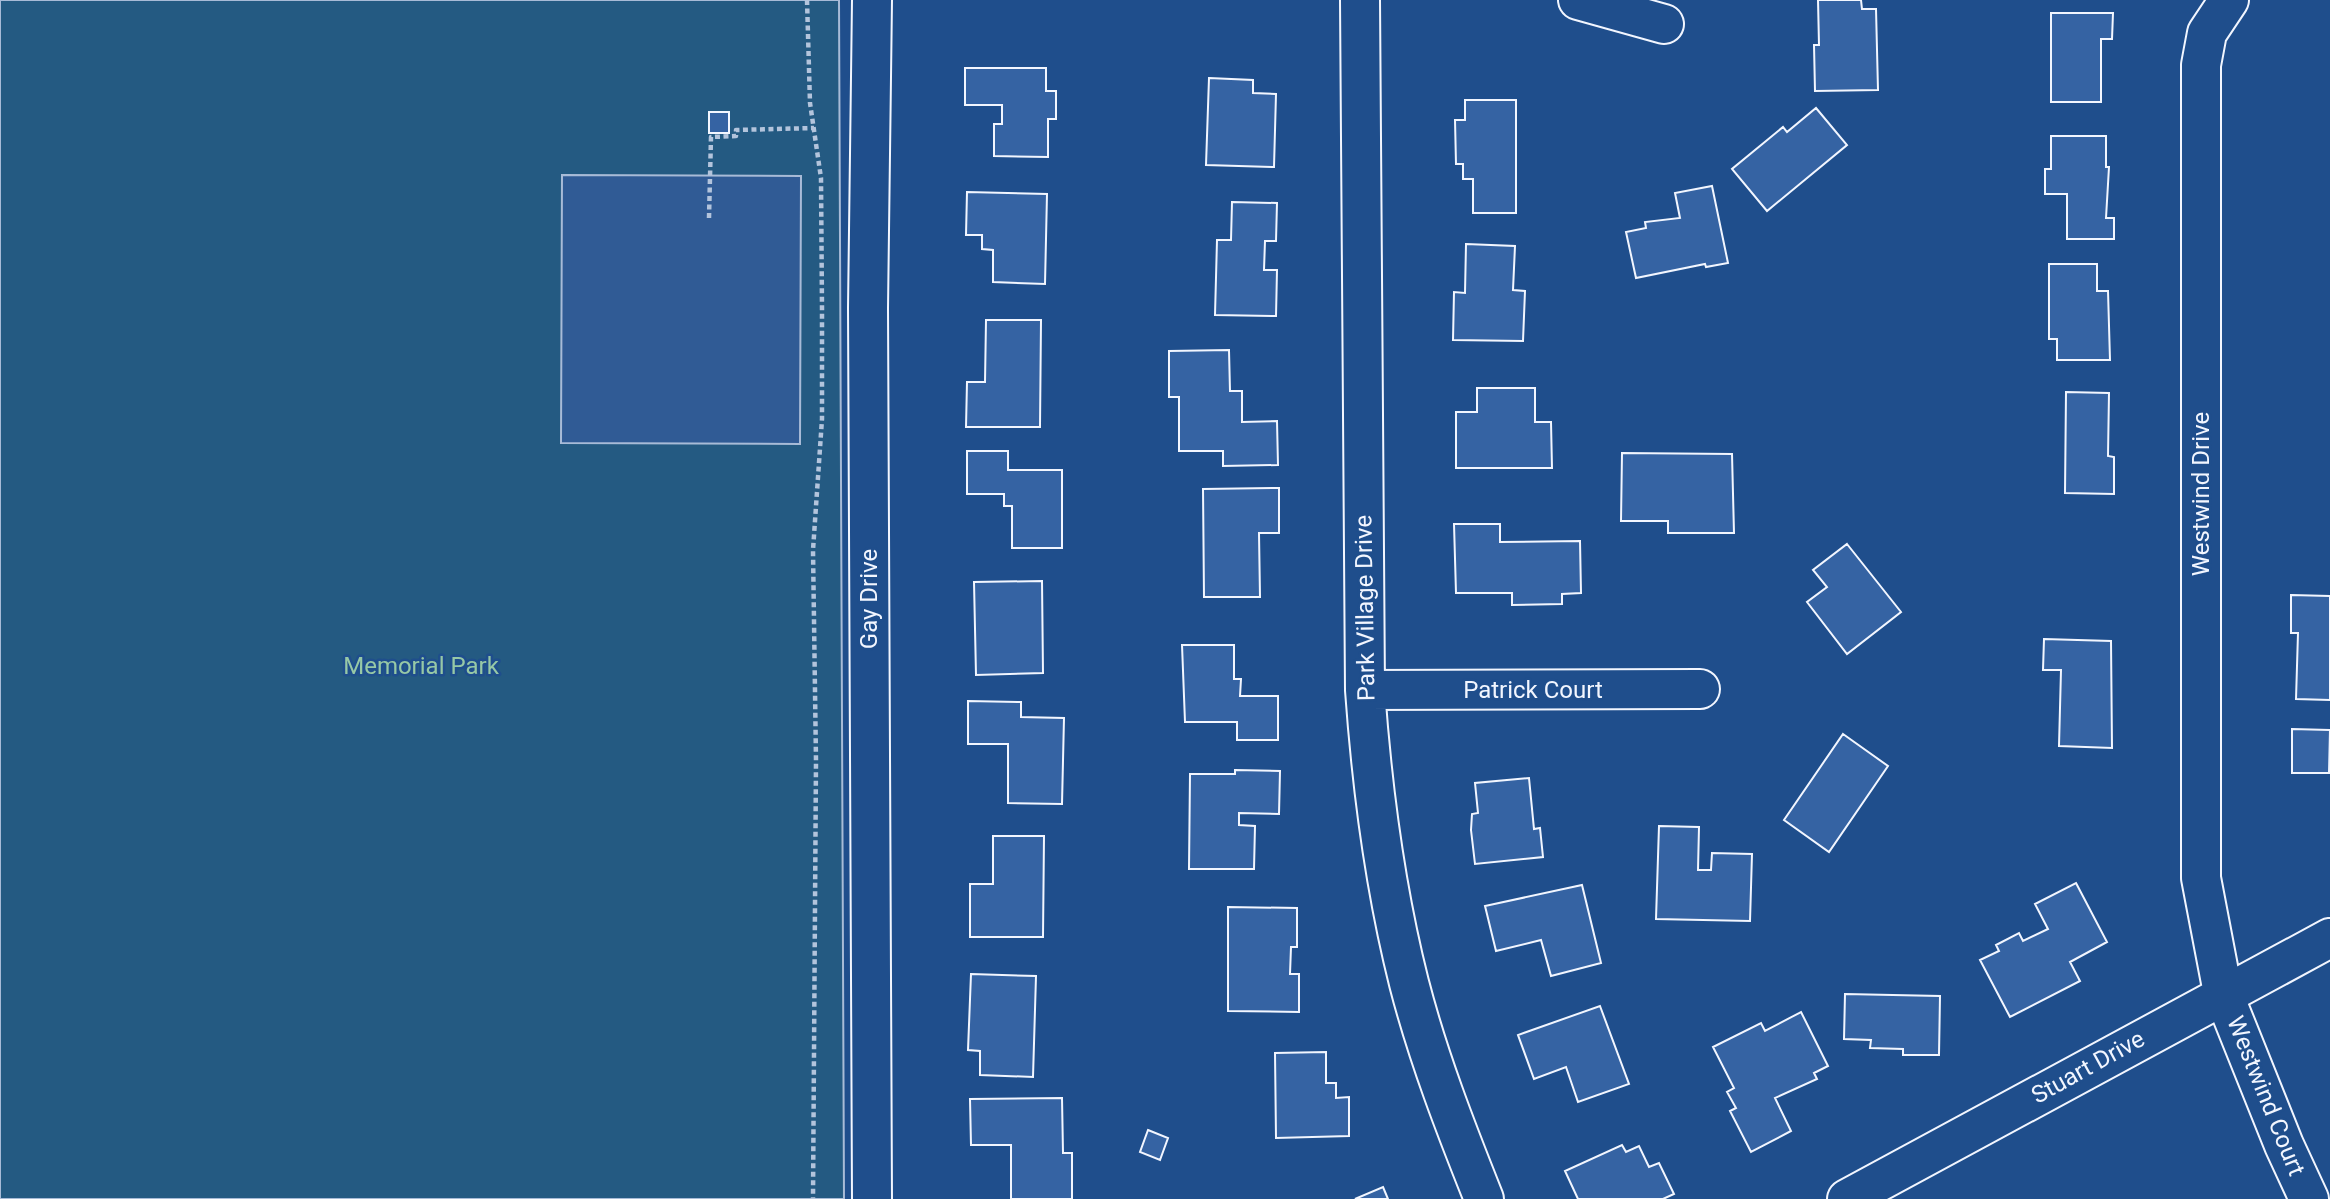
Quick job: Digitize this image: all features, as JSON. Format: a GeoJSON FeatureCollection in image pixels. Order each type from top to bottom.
{"type":"FeatureCollection","features":[{"type":"Feature","properties":{"kind":"street","name":"Gay Drive"},"geometry":{"type":"LineString","coordinates":[[872,0],[868,308],[872,1199]]}},
{"type":"Feature","properties":{"kind":"street","name":"Park Village Drive"},"geometry":{"type":"LineString","coordinates":[[1360,0],[1365,690],[1383,854],[1409,983],[1452,1119],[1484,1199]]}},
{"type":"Feature","properties":{"kind":"street"},"geometry":{"type":"LineString","coordinates":[[1578,0],[1664,24]]}},
{"type":"Feature","properties":{"kind":"street","name":"Westwind Drive"},"geometry":{"type":"LineString","coordinates":[[2224,993],[2201,878],[2201,65],[2207,33],[2230,0]]}},
{"type":"Feature","properties":{"kind":"street","name":"Patrick Court"},"geometry":{"type":"LineString","coordinates":[[1365,690],[1700,689]]}},
{"type":"Feature","properties":{"kind":"street","name":"Stuart Drive"},"geometry":{"type":"LineString","coordinates":[[1847,1199],[2330,938]]}},
{"type":"Feature","properties":{"kind":"street","name":"Westwind Court"},"geometry":{"type":"LineString","coordinates":[[2224,993],[2284,1145],[2309,1199]]}},
{"type":"Feature","properties":{"kind":"path"},"geometry":{"type":"LineString","coordinates":[[807,0],[810,103],[821,178],[822,419],[813,550],[816,761],[813,1199]]}},
{"type":"Feature","properties":{"kind":"path"},"geometry":{"type":"LineString","coordinates":[[709,218],[711,137],[736,136],[736,130],[814,128]]}},
{"type":"Feature","properties":{"kind":"green space","name":"Memorial Park"},"geometry":{"type":"Polygon","coordinates":[[[0,0],[839,0],[844,1199],[0,1199],[0,0]]]}},
{"type":"Feature","properties":{"kind":"shaded area"},"geometry":{"type":"Polygon","coordinates":[[[562,175],[801,176],[800,444],[561,443],[562,175]]]}},
{"type":"Feature","properties":{"kind":"building"},"geometry":{"type":"Polygon","coordinates":[[[1818,0],[1861,0],[1862,9],[1876,9],[1878,90],[1815,91],[1814,45],[1819,45],[1818,0]]]}},
{"type":"Feature","properties":{"kind":"building"},"geometry":{"type":"Polygon","coordinates":[[[2051,13],[2113,13],[2112,39],[2101,39],[2101,102],[2051,102],[2051,13]]]}},
{"type":"Feature","properties":{"kind":"building"},"geometry":{"type":"Polygon","coordinates":[[[965,68],[1046,68],[1046,91],[1056,91],[1056,119],[1048,119],[1048,157],[994,156],[994,124],[1002,124],[1002,105],[965,105],[965,68]]]}},
{"type":"Feature","properties":{"kind":"building"},"geometry":{"type":"Polygon","coordinates":[[[1209,78],[1253,80],[1253,93],[1276,94],[1274,167],[1206,165],[1209,78]]]}},
{"type":"Feature","properties":{"kind":"building"},"geometry":{"type":"Polygon","coordinates":[[[1465,100],[1516,100],[1516,213],[1473,213],[1473,179],[1463,179],[1463,164],[1456,164],[1455,120],[1465,120],[1465,100]]]}},
{"type":"Feature","properties":{"kind":"building"},"geometry":{"type":"Polygon","coordinates":[[[1816,108],[1847,145],[1767,211],[1732,169],[1783,127],[1787,132],[1816,108]]]}},
{"type":"Feature","properties":{"kind":"building"},"geometry":{"type":"Polygon","coordinates":[[[709,112],[729,112],[729,133],[709,133],[709,112]]]}},
{"type":"Feature","properties":{"kind":"building"},"geometry":{"type":"Polygon","coordinates":[[[2051,136],[2106,136],[2106,167],[2109,167],[2106,218],[2114,218],[2114,239],[2067,239],[2067,194],[2045,194],[2045,169],[2051,169],[2051,136]]]}},
{"type":"Feature","properties":{"kind":"building"},"geometry":{"type":"Polygon","coordinates":[[[1712,186],[1728,263],[1706,267],[1705,264],[1636,278],[1626,232],[1646,228],[1645,222],[1680,218],[1675,193],[1712,186]]]}},
{"type":"Feature","properties":{"kind":"building"},"geometry":{"type":"Polygon","coordinates":[[[967,192],[1047,194],[1045,284],[993,282],[993,250],[982,249],[982,235],[966,235],[967,192]]]}},
{"type":"Feature","properties":{"kind":"building"},"geometry":{"type":"Polygon","coordinates":[[[1232,202],[1277,203],[1276,241],[1265,241],[1264,270],[1277,270],[1276,316],[1215,315],[1217,240],[1231,240],[1232,202]]]}},
{"type":"Feature","properties":{"kind":"building"},"geometry":{"type":"Polygon","coordinates":[[[1466,244],[1515,246],[1513,290],[1525,291],[1523,341],[1453,340],[1454,292],[1465,293],[1466,244]]]}},
{"type":"Feature","properties":{"kind":"building"},"geometry":{"type":"Polygon","coordinates":[[[2049,264],[2097,264],[2097,291],[2108,291],[2110,360],[2057,360],[2057,339],[2049,339],[2049,264]]]}},
{"type":"Feature","properties":{"kind":"building"},"geometry":{"type":"Polygon","coordinates":[[[986,320],[1041,320],[1040,427],[966,427],[967,382],[985,382],[986,320]]]}},
{"type":"Feature","properties":{"kind":"building"},"geometry":{"type":"Polygon","coordinates":[[[1229,350],[1230,391],[1242,391],[1242,422],[1277,421],[1278,465],[1223,466],[1223,451],[1179,451],[1179,397],[1169,397],[1169,351],[1229,350]]]}},
{"type":"Feature","properties":{"kind":"building"},"geometry":{"type":"Polygon","coordinates":[[[1477,388],[1535,388],[1535,422],[1551,422],[1552,468],[1456,468],[1456,412],[1477,412],[1477,388]]]}},
{"type":"Feature","properties":{"kind":"building"},"geometry":{"type":"Polygon","coordinates":[[[2066,392],[2109,393],[2108,456],[2114,457],[2114,494],[2065,493],[2066,392]]]}},
{"type":"Feature","properties":{"kind":"building"},"geometry":{"type":"Polygon","coordinates":[[[967,451],[1008,451],[1008,470],[1062,470],[1062,548],[1012,548],[1012,506],[1004,506],[1004,494],[967,494],[967,451]]]}},
{"type":"Feature","properties":{"kind":"building"},"geometry":{"type":"Polygon","coordinates":[[[1622,453],[1732,454],[1734,533],[1668,533],[1668,521],[1621,521],[1622,453]]]}},
{"type":"Feature","properties":{"kind":"building"},"geometry":{"type":"Polygon","coordinates":[[[1279,488],[1279,533],[1259,533],[1260,597],[1204,597],[1203,489],[1279,488]]]}},
{"type":"Feature","properties":{"kind":"building"},"geometry":{"type":"Polygon","coordinates":[[[1454,524],[1500,524],[1500,542],[1580,541],[1581,593],[1562,594],[1562,604],[1512,605],[1512,593],[1456,593],[1454,524]]]}},
{"type":"Feature","properties":{"kind":"building"},"geometry":{"type":"Polygon","coordinates":[[[1847,544],[1901,612],[1847,654],[1807,602],[1827,587],[1813,570],[1847,544]]]}},
{"type":"Feature","properties":{"kind":"building"},"geometry":{"type":"Polygon","coordinates":[[[1042,581],[1043,673],[976,675],[974,582],[1042,581]]]}},
{"type":"Feature","properties":{"kind":"building"},"geometry":{"type":"Polygon","coordinates":[[[2291,595],[2330,596],[2330,700],[2296,699],[2298,633],[2291,633],[2291,595]]]}},
{"type":"Feature","properties":{"kind":"building"},"geometry":{"type":"Polygon","coordinates":[[[2044,639],[2111,641],[2112,748],[2059,746],[2061,670],[2043,670],[2044,639]]]}},
{"type":"Feature","properties":{"kind":"building"},"geometry":{"type":"Polygon","coordinates":[[[1182,645],[1234,645],[1234,679],[1241,679],[1240,696],[1278,696],[1278,740],[1237,740],[1237,722],[1185,722],[1182,645]]]}},
{"type":"Feature","properties":{"kind":"building"},"geometry":{"type":"Polygon","coordinates":[[[968,701],[1021,702],[1021,717],[1064,718],[1062,804],[1008,803],[1008,744],[968,744],[968,701]]]}},
{"type":"Feature","properties":{"kind":"building"},"geometry":{"type":"Polygon","coordinates":[[[2292,729],[2330,730],[2329,773],[2292,773],[2292,729]]]}},
{"type":"Feature","properties":{"kind":"building"},"geometry":{"type":"Polygon","coordinates":[[[1843,734],[1888,766],[1829,852],[1784,820],[1843,734]]]}},
{"type":"Feature","properties":{"kind":"building"},"geometry":{"type":"Polygon","coordinates":[[[1235,770],[1280,771],[1279,814],[1239,813],[1239,825],[1255,826],[1254,869],[1189,869],[1190,774],[1235,774],[1235,770]]]}},
{"type":"Feature","properties":{"kind":"building"},"geometry":{"type":"Polygon","coordinates":[[[1529,778],[1534,829],[1540,828],[1543,857],[1475,864],[1471,830],[1472,814],[1478,813],[1475,783],[1529,778]]]}},
{"type":"Feature","properties":{"kind":"building"},"geometry":{"type":"Polygon","coordinates":[[[1659,826],[1699,827],[1698,870],[1711,870],[1712,853],[1752,854],[1750,921],[1656,919],[1659,826]]]}},
{"type":"Feature","properties":{"kind":"building"},"geometry":{"type":"Polygon","coordinates":[[[993,836],[1044,836],[1043,937],[970,937],[970,884],[993,884],[993,836]]]}},
{"type":"Feature","properties":{"kind":"building"},"geometry":{"type":"Polygon","coordinates":[[[2076,883],[2107,942],[2070,962],[2080,981],[2010,1017],[1980,960],[1999,951],[1996,945],[2019,933],[2023,941],[2048,929],[2035,904],[2076,883]]]}},
{"type":"Feature","properties":{"kind":"building"},"geometry":{"type":"Polygon","coordinates":[[[1582,885],[1601,963],[1551,976],[1541,940],[1496,951],[1485,906],[1582,885]]]}},
{"type":"Feature","properties":{"kind":"building"},"geometry":{"type":"Polygon","coordinates":[[[1228,907],[1297,908],[1297,947],[1291,947],[1290,974],[1299,974],[1299,1012],[1228,1011],[1228,907]]]}},
{"type":"Feature","properties":{"kind":"building"},"geometry":{"type":"Polygon","coordinates":[[[971,974],[1036,976],[1033,1077],[980,1075],[980,1051],[968,1050],[971,974]]]}},
{"type":"Feature","properties":{"kind":"building"},"geometry":{"type":"Polygon","coordinates":[[[1845,994],[1940,996],[1939,1055],[1903,1055],[1903,1049],[1870,1048],[1871,1040],[1844,1039],[1845,994]]]}},
{"type":"Feature","properties":{"kind":"building"},"geometry":{"type":"Polygon","coordinates":[[[1600,1006],[1629,1084],[1578,1102],[1566,1067],[1534,1079],[1518,1035],[1600,1006]]]}},
{"type":"Feature","properties":{"kind":"building"},"geometry":{"type":"Polygon","coordinates":[[[1801,1012],[1828,1066],[1814,1073],[1817,1079],[1775,1098],[1791,1131],[1751,1152],[1730,1111],[1736,1108],[1727,1092],[1734,1088],[1713,1047],[1761,1023],[1765,1031],[1801,1012]]]}},
{"type":"Feature","properties":{"kind":"building"},"geometry":{"type":"Polygon","coordinates":[[[1326,1052],[1326,1083],[1336,1083],[1336,1098],[1349,1097],[1349,1136],[1276,1138],[1275,1053],[1326,1052]]]}},
{"type":"Feature","properties":{"kind":"building"},"geometry":{"type":"Polygon","coordinates":[[[1062,1098],[1063,1153],[1072,1153],[1072,1199],[1011,1199],[1011,1145],[971,1145],[970,1099],[1062,1098]]]}},
{"type":"Feature","properties":{"kind":"building"},"geometry":{"type":"Polygon","coordinates":[[[1148,1130],[1168,1138],[1160,1160],[1140,1152],[1148,1130]]]}},
{"type":"Feature","properties":{"kind":"building"},"geometry":{"type":"Polygon","coordinates":[[[1622,1145],[1626,1152],[1639,1146],[1649,1167],[1659,1163],[1674,1194],[1663,1199],[1578,1199],[1565,1171],[1622,1145]]]}},
{"type":"Feature","properties":{"kind":"building"},"geometry":{"type":"Polygon","coordinates":[[[1383,1187],[1388,1199],[1355,1199],[1383,1187]]]}}]}
